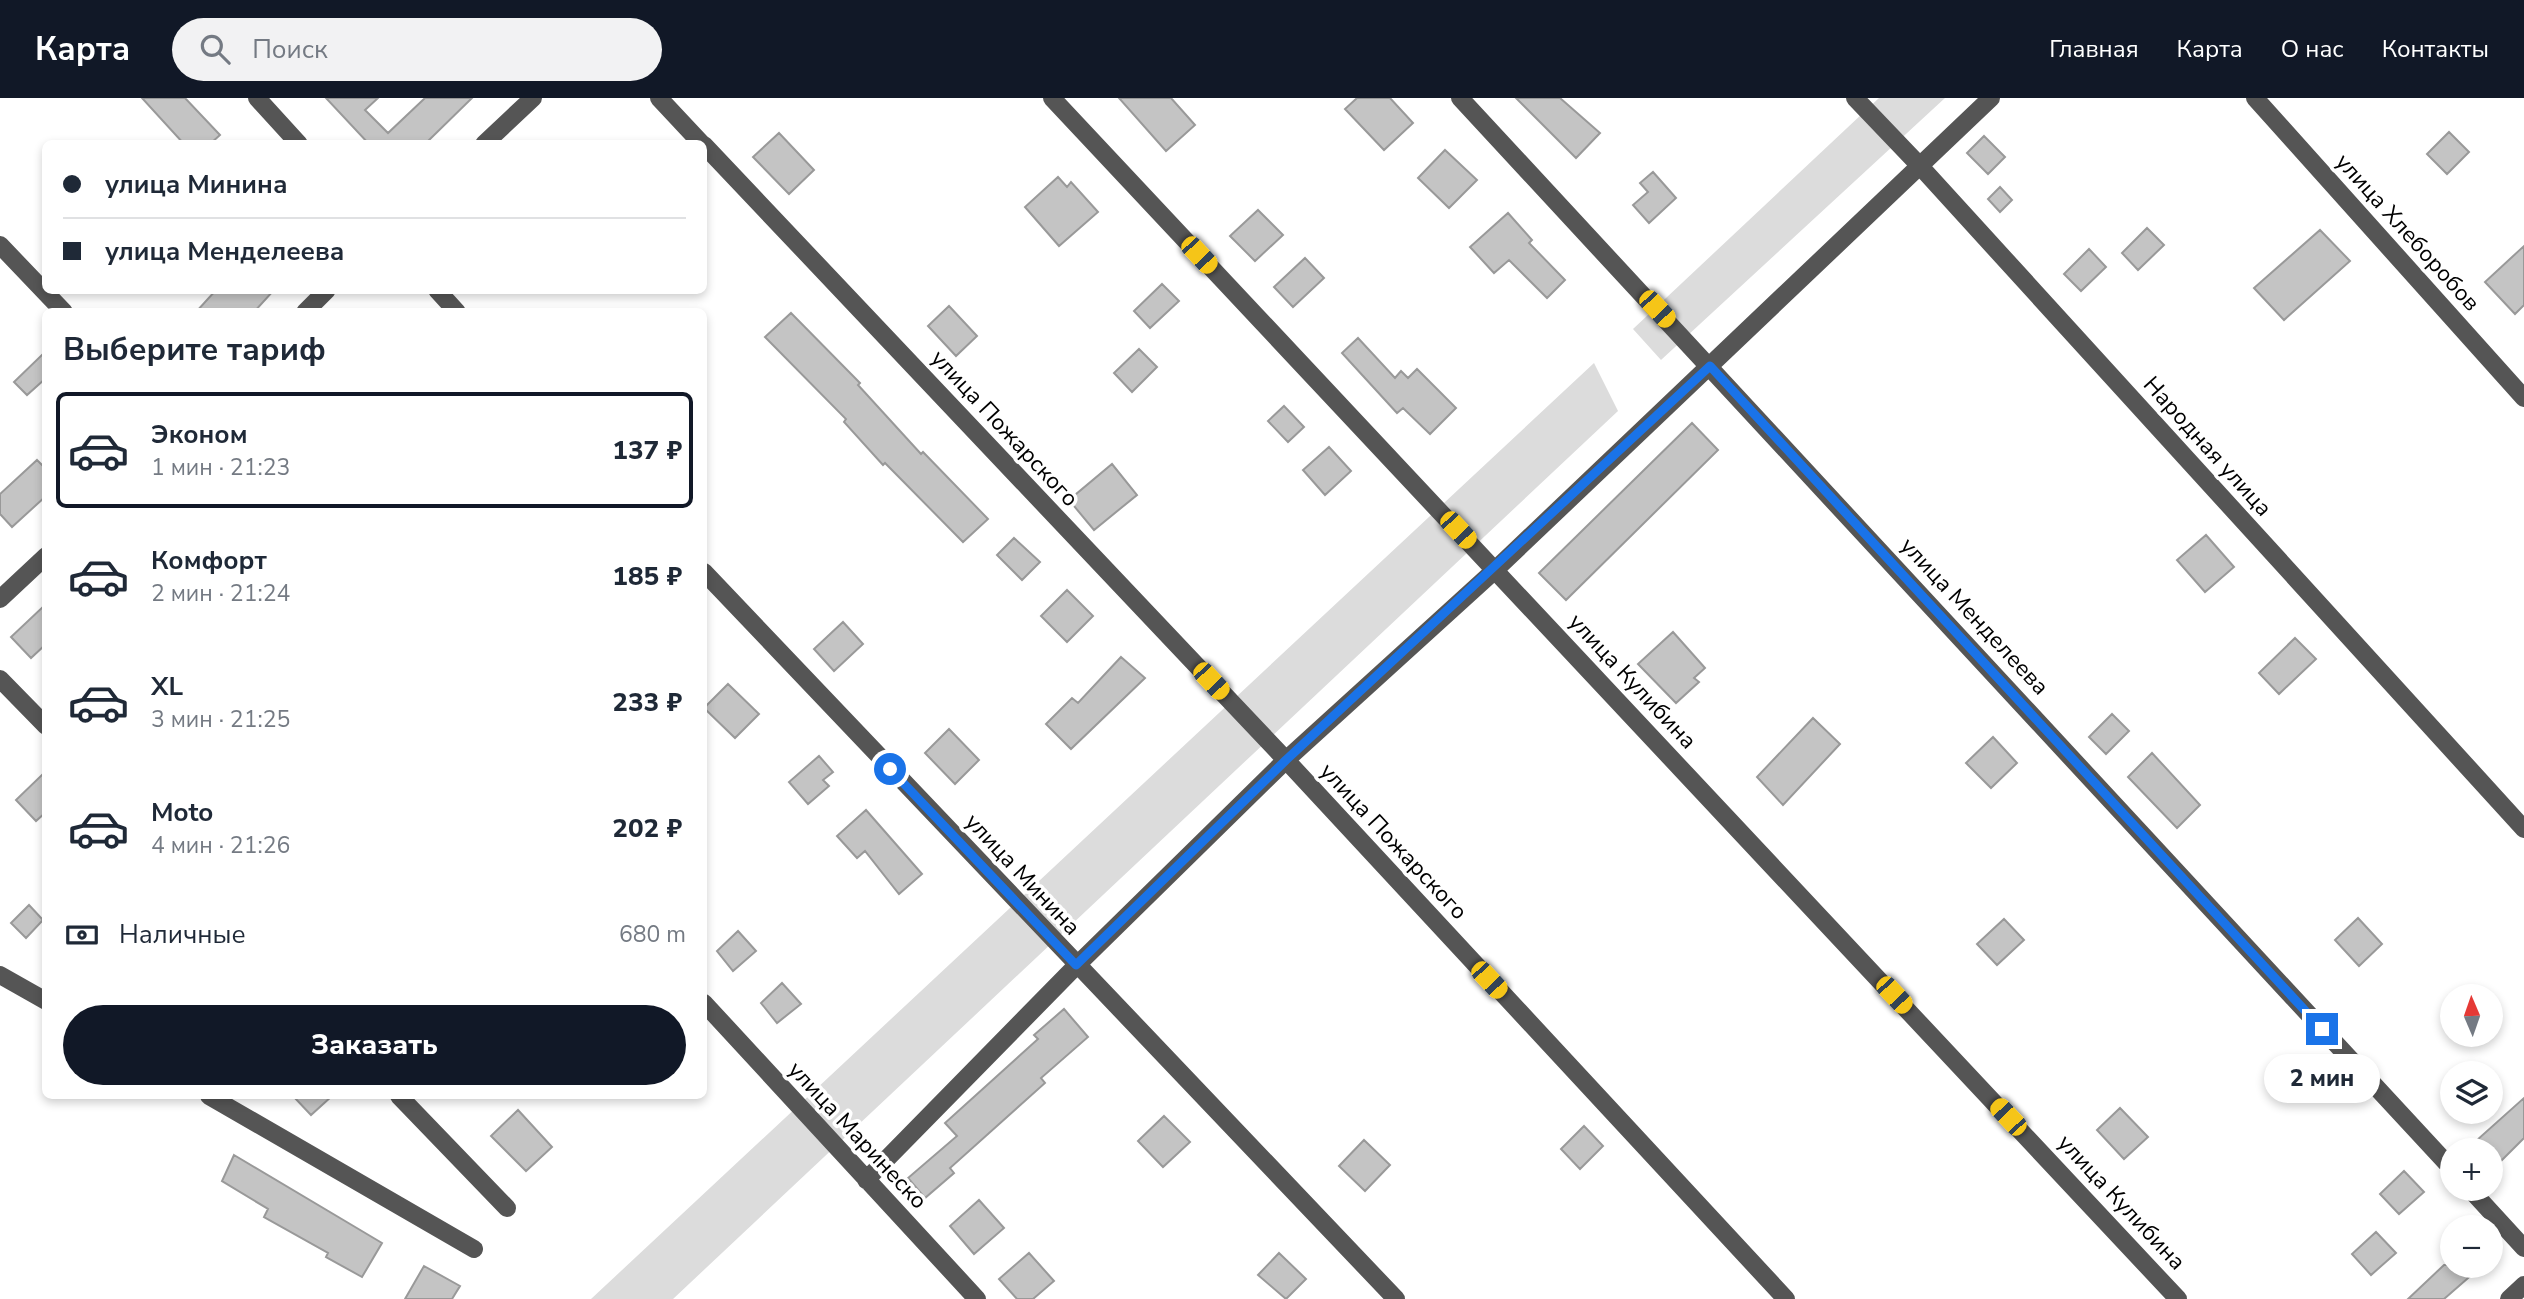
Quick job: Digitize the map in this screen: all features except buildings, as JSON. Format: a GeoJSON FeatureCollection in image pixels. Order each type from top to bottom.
{"type":"FeatureCollection","features":[{"type":"Feature","properties":{"kind":"street"},"geometry":{"type":"LineString","coordinates":[[257,98],[295,140]]}},
{"type":"Feature","properties":{"kind":"street"},"geometry":{"type":"LineString","coordinates":[[488,140],[533,98]]}},
{"type":"Feature","properties":{"kind":"street","name":"улица Пожарского"},"geometry":{"type":"LineString","coordinates":[[659,98],[699,140]]}},
{"type":"Feature","properties":{"kind":"street","name":"улица Кулибина"},"geometry":{"type":"LineString","coordinates":[[1052,98],[2178,1299]]}},
{"type":"Feature","properties":{"kind":"street","name":"улица Менделеева"},"geometry":{"type":"LineString","coordinates":[[1460,98],[2440,1156]]}},
{"type":"Feature","properties":{"kind":"street","name":"Народная улица"},"geometry":{"type":"LineString","coordinates":[[1855,98],[2524,829]]}},
{"type":"Feature","properties":{"kind":"street"},"geometry":{"type":"LineString","coordinates":[[866,1180],[1076,965],[1286,760],[1495,570],[1991,98]]}},
{"type":"Feature","properties":{"kind":"street","name":"улица Хлеборобов"},"geometry":{"type":"LineString","coordinates":[[2255,98],[2524,398]]}},
{"type":"Feature","properties":{"kind":"street","name":"улица Пожарского"},"geometry":{"type":"LineString","coordinates":[[707,148],[1286,760],[1786,1299]]}},
{"type":"Feature","properties":{"kind":"street"},"geometry":{"type":"LineString","coordinates":[[0,245],[42,289]]}},
{"type":"Feature","properties":{"kind":"street"},"geometry":{"type":"LineString","coordinates":[[47,294],[60,308]]}},
{"type":"Feature","properties":{"kind":"street"},"geometry":{"type":"LineString","coordinates":[[309,308],[323,294]]}},
{"type":"Feature","properties":{"kind":"street"},"geometry":{"type":"LineString","coordinates":[[441,294],[453,308]]}},
{"type":"Feature","properties":{"kind":"street"},"geometry":{"type":"LineString","coordinates":[[0,598],[42,560]]}},
{"type":"Feature","properties":{"kind":"street","name":"улица Минина"},"geometry":{"type":"LineString","coordinates":[[707,575],[1396,1299]]}},
{"type":"Feature","properties":{"kind":"street"},"geometry":{"type":"LineString","coordinates":[[0,679],[42,722]]}},
{"type":"Feature","properties":{"kind":"street"},"geometry":{"type":"LineString","coordinates":[[0,975],[42,999]]}},
{"type":"Feature","properties":{"kind":"street","name":"улица Маринеско"},"geometry":{"type":"LineString","coordinates":[[707,1006],[977,1299]]}},
{"type":"Feature","properties":{"kind":"street"},"geometry":{"type":"LineString","coordinates":[[214,1099],[474,1249]]}},
{"type":"Feature","properties":{"kind":"street"},"geometry":{"type":"LineString","coordinates":[[403,1099],[507,1208]]}},
{"type":"Feature","properties":{"kind":"street"},"geometry":{"type":"LineString","coordinates":[[2481,1201],[2524,1248]]}},
{"type":"Feature","properties":{"kind":"street"},"geometry":{"type":"LineString","coordinates":[[2509,1299],[2524,1285]]}},
{"type":"Feature","properties":{"kind":"shaded area"},"geometry":{"type":"Polygon","coordinates":[[[1879,98],[1945,98],[1661,360],[1633,329],[1879,98]]]}},
{"type":"Feature","properties":{"kind":"shaded area"},"geometry":{"type":"Polygon","coordinates":[[[1594,363],[1618,411],[673,1299],[591,1299],[1594,363]]]}},
{"type":"Feature","properties":{"kind":"route"},"geometry":{"type":"LineString","coordinates":[[890,769],[1076,965],[1286,760],[1495,570],[1710,366],[2322,1029]]}}]}
